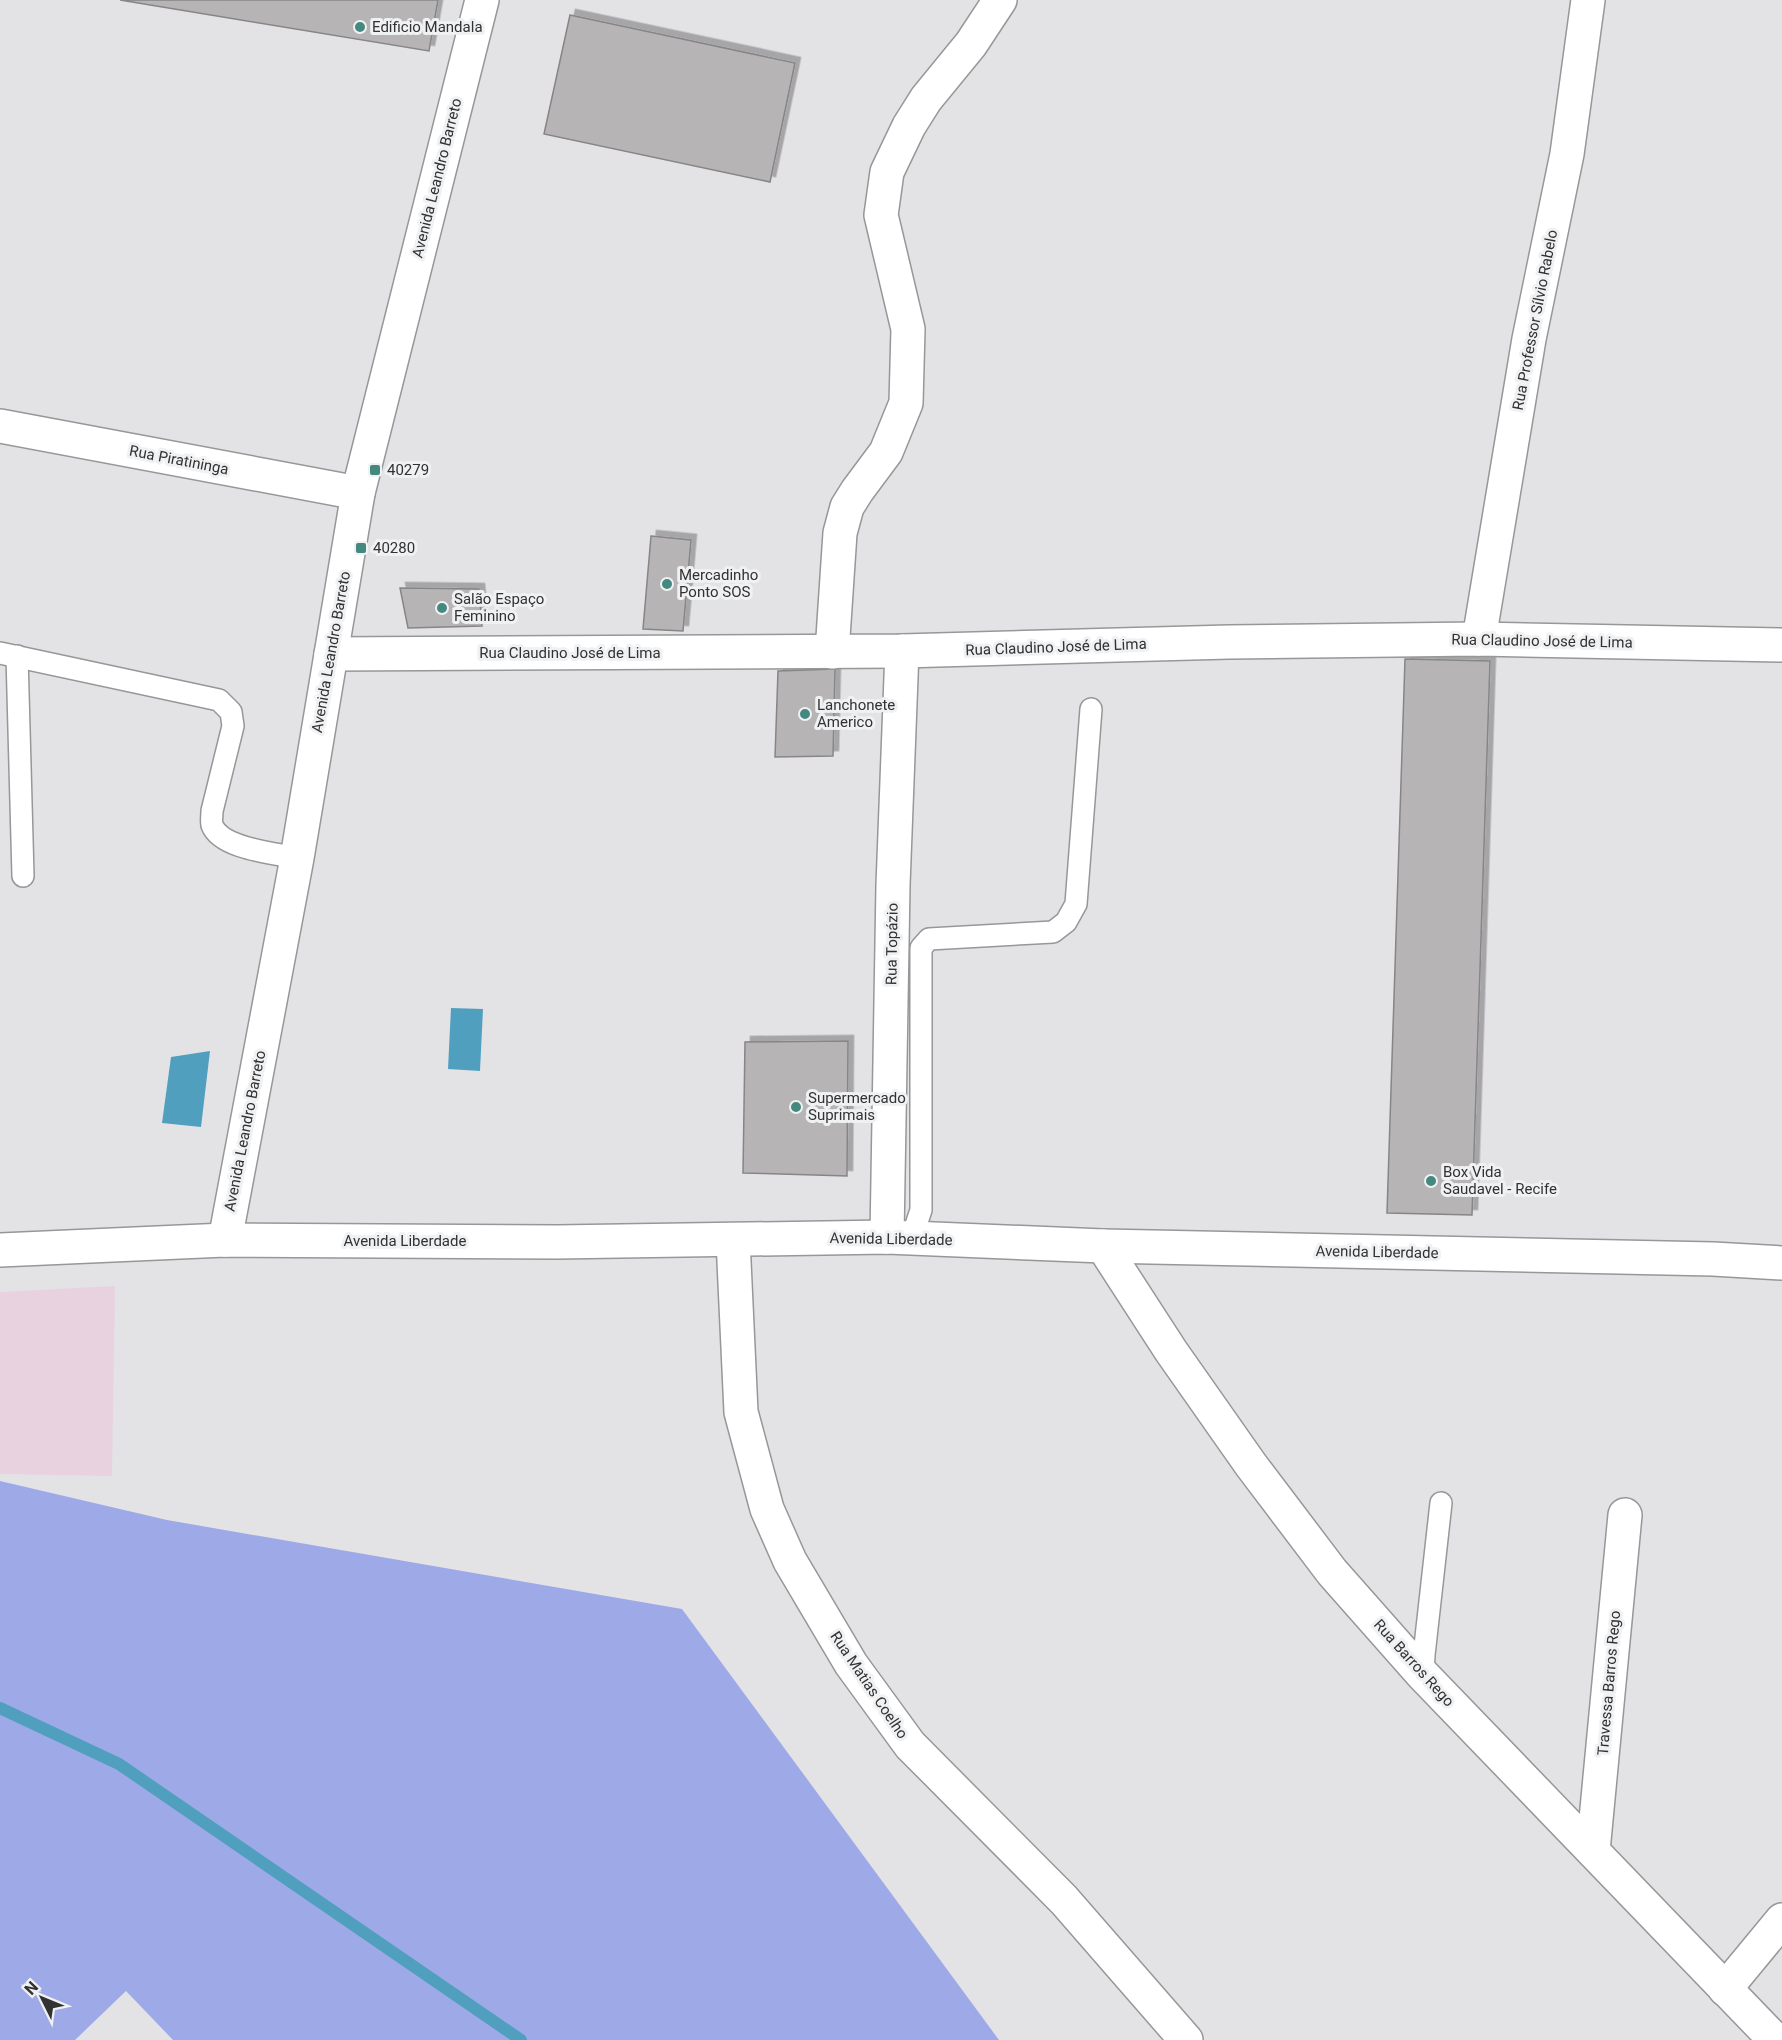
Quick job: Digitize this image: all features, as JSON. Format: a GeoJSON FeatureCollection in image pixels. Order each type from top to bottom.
{"type":"FeatureCollection","features":[{"type":"Feature","properties":{"kind":"street","name":"Avenida Leandro Barreto"},"geometry":{"type":"LineString","coordinates":[[225,1240],[297,858],[358,493],[482,0]]}},
{"type":"Feature","properties":{"kind":"street"},"geometry":{"type":"LineString","coordinates":[[832,652],[840,533],[847,507],[886,452],[906,402],[908,329],[881,215],[886,172],[909,126],[927,99],[972,44],[1000,0]]}},
{"type":"Feature","properties":{"kind":"street","name":"Rua Professor Sílvio Rabelo"},"geometry":{"type":"LineString","coordinates":[[1479,639],[1529,339],[1567,154],[1588,0]]}},
{"type":"Feature","properties":{"kind":"street","name":"Rua Piratininga"},"geometry":{"type":"LineString","coordinates":[[0,426],[358,493]]}},
{"type":"Feature","properties":{"kind":"street","name":"Rua Claudino José de Lima"},"geometry":{"type":"LineString","coordinates":[[331,654],[832,652],[1229,642],[1479,639],[1782,645]]}},
{"type":"Feature","properties":{"kind":"street","name":"Rua Topázio"},"geometry":{"type":"LineString","coordinates":[[900,1237],[893,885],[902,651]]}},
{"type":"Feature","properties":{"kind":"street","name":"Avenida Liberdade"},"geometry":{"type":"LineString","coordinates":[[0,1250],[225,1240],[557,1242],[900,1237],[1103,1246],[1713,1259],[1782,1263]]}},
{"type":"Feature","properties":{"kind":"street","name":"Rua Matias Coelho"},"geometry":{"type":"LineString","coordinates":[[733,1240],[741,1412],[767,1509],[790,1561],[851,1664],[910,1746],[1064,1900],[1186,2040]]}},
{"type":"Feature","properties":{"kind":"street","name":"Rua Barros Rego"},"geometry":{"type":"LineString","coordinates":[[1103,1246],[1171,1350],[1251,1465],[1332,1572],[1423,1675],[1775,2040]]}},
{"type":"Feature","properties":{"kind":"street","name":"Travessa Barros Rego"},"geometry":{"type":"LineString","coordinates":[[1593,1851],[1624,1515]]}},
{"type":"Feature","properties":{"kind":"street"},"geometry":{"type":"LineString","coordinates":[[1725,1989],[1782,1920]]}},
{"type":"Feature","properties":{"kind":"lane"},"geometry":{"type":"LineString","coordinates":[[23,876],[8,655],[219,700],[231,712],[233,726],[212,811],[211,824],[219,836],[239,846],[297,858]]}},
{"type":"Feature","properties":{"kind":"lane"},"geometry":{"type":"LineString","coordinates":[[900,1237],[921,1210],[921,948],[929,939],[1053,932],[1066,922],[1076,904],[1091,710]]}},
{"type":"Feature","properties":{"kind":"lane"},"geometry":{"type":"LineString","coordinates":[[1423,1675],[1441,1503]]}},
{"type":"Feature","properties":{"kind":"shaded area"},"geometry":{"type":"Polygon","coordinates":[[[451,1008],[483,1009],[480,1071],[448,1069],[451,1008]]]}},
{"type":"Feature","properties":{"kind":"shaded area"},"geometry":{"type":"Polygon","coordinates":[[[210,1051],[201,1127],[162,1123],[171,1057],[210,1051]]]}},
{"type":"Feature","properties":{"kind":"shaded area"},"geometry":{"type":"Polygon","coordinates":[[[115,1286],[112,1476],[0,1474],[0,1292],[115,1286]]]}},
{"type":"Feature","properties":{"kind":"shaded area"},"geometry":{"type":"Polygon","coordinates":[[[0,1481],[167,1520],[682,1609],[999,2040],[173,2040],[126,1991],[75,2040],[0,2040],[0,1481]]]}},
{"type":"Feature","properties":{"kind":"building","name":"Edificio Mandala"},"geometry":{"type":"Polygon","coordinates":[[[120,0],[438,0],[429,51],[120,0]]]}},
{"type":"Feature","properties":{"kind":"building"},"geometry":{"type":"Polygon","coordinates":[[[570,15],[795,63],[770,182],[544,134],[570,15]]]}},
{"type":"Feature","properties":{"kind":"building","name":"Mercadinho Ponto SOS"},"geometry":{"type":"Polygon","coordinates":[[[651,536],[691,540],[683,631],[643,629],[651,536]]]}},
{"type":"Feature","properties":{"kind":"building","name":"Salão Espaço Feminino"},"geometry":{"type":"Polygon","coordinates":[[[400,588],[479,589],[482,626],[408,628],[400,588]]]}},
{"type":"Feature","properties":{"kind":"building"},"geometry":{"type":"Polygon","coordinates":[[[1405,659],[1490,661],[1472,1215],[1387,1213],[1405,659]]]}},
{"type":"Feature","properties":{"kind":"building","name":"Lanchonete Americo"},"geometry":{"type":"Polygon","coordinates":[[[835,669],[833,756],[775,757],[778,671],[835,669]]]}},
{"type":"Feature","properties":{"kind":"building","name":"Supermercado Suprimais"},"geometry":{"type":"Polygon","coordinates":[[[848,1041],[847,1176],[743,1173],[745,1042],[848,1041]]]}},
{"type":"Feature","properties":{"kind":"waterway"},"geometry":{"type":"LineString","coordinates":[[0,1708],[119,1764],[521,2040]]}},
{"type":"Feature","properties":{"kind":"place","name":"Edificio Mandala"},"geometry":{"type":"Point","coordinates":[360,27]}},
{"type":"Feature","properties":{"kind":"place","name":"40279"},"geometry":{"type":"Point","coordinates":[375,470]}},
{"type":"Feature","properties":{"kind":"place","name":"40280"},"geometry":{"type":"Point","coordinates":[361,548]}},
{"type":"Feature","properties":{"kind":"place","name":"Mercadinho Ponto SOS"},"geometry":{"type":"Point","coordinates":[667,584]}},
{"type":"Feature","properties":{"kind":"place","name":"Salão Espaço Feminino"},"geometry":{"type":"Point","coordinates":[442,608]}},
{"type":"Feature","properties":{"kind":"place","name":"Lanchonete Americo"},"geometry":{"type":"Point","coordinates":[805,714]}},
{"type":"Feature","properties":{"kind":"place","name":"Supermercado Suprimais"},"geometry":{"type":"Point","coordinates":[796,1107]}},
{"type":"Feature","properties":{"kind":"place","name":"Box Vida Saudavel - Recife"},"geometry":{"type":"Point","coordinates":[1431,1181]}}]}
